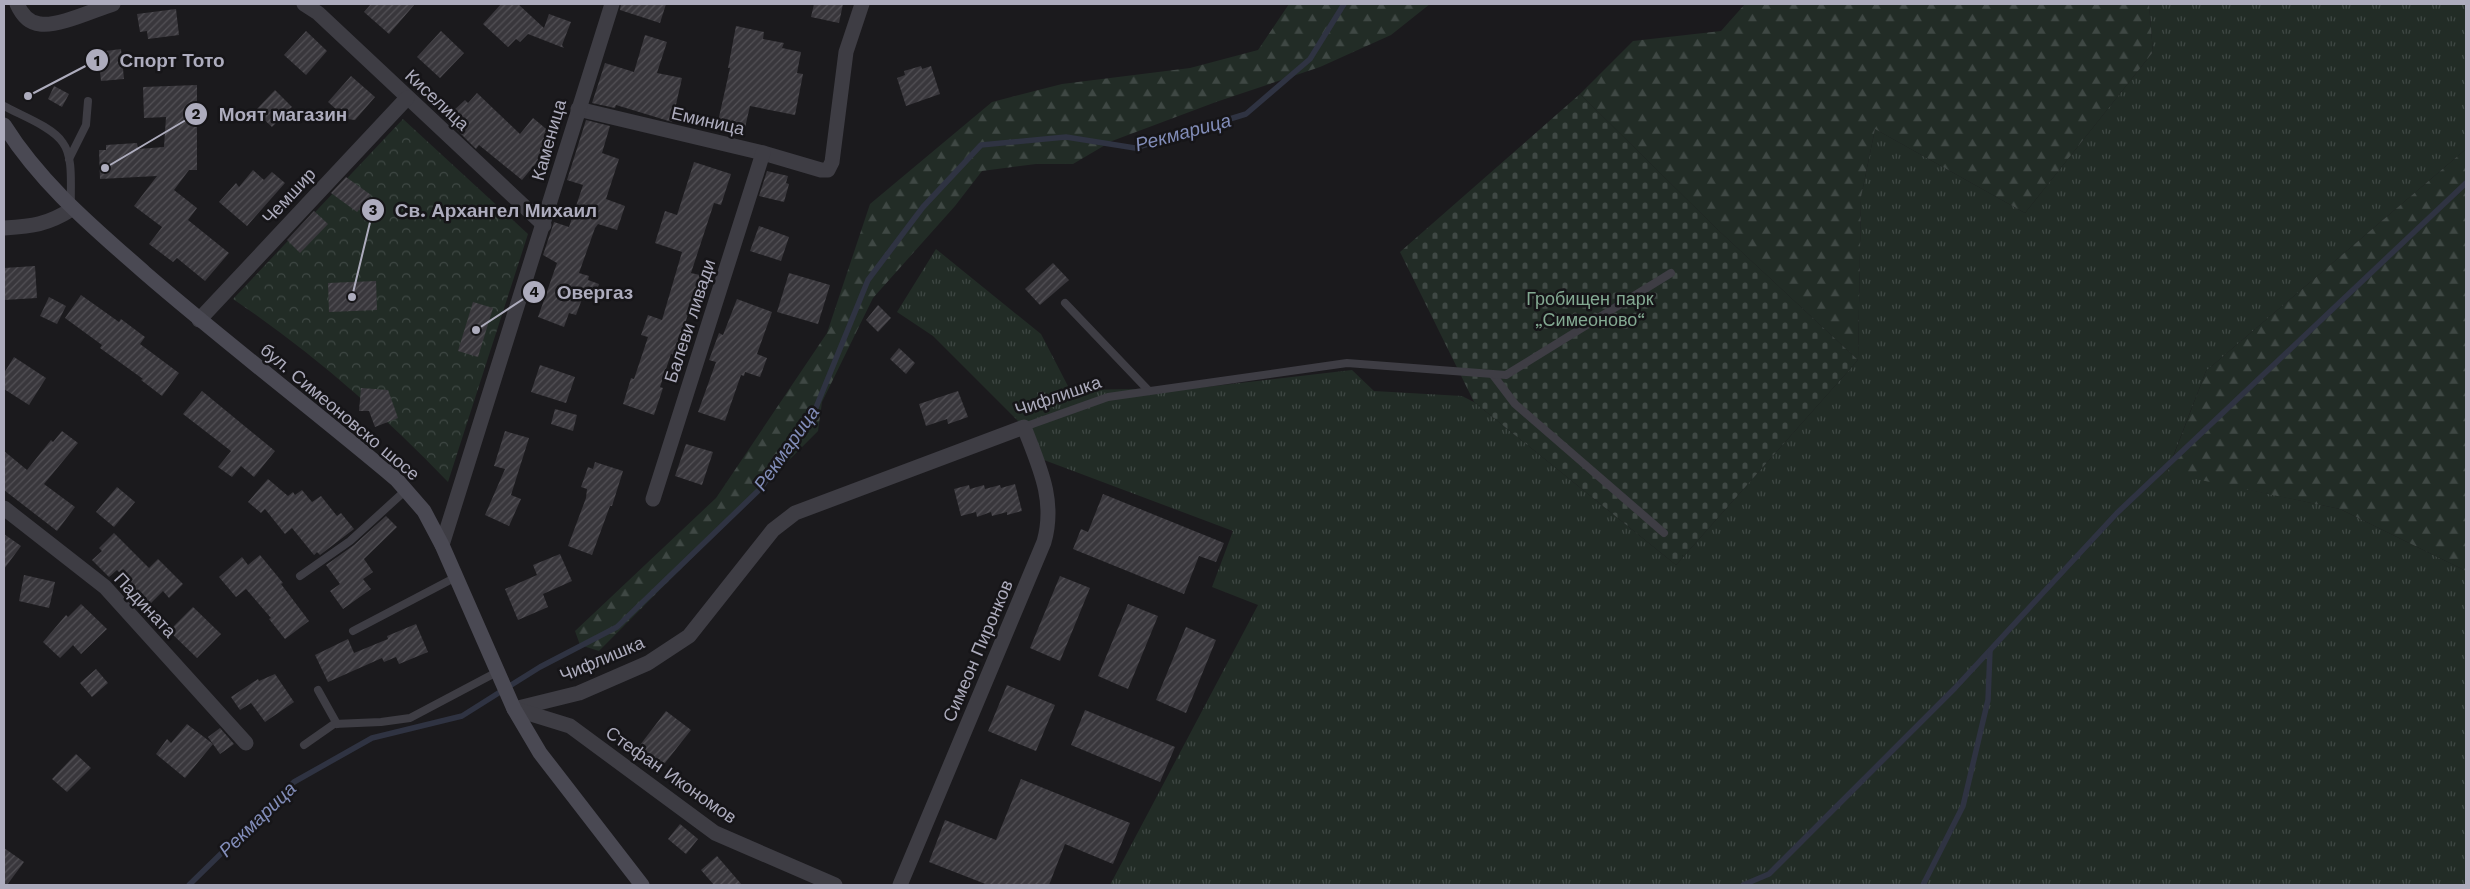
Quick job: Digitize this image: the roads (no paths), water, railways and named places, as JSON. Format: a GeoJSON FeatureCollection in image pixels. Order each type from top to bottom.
{"type":"FeatureCollection","features":[{"type":"Feature","properties":{"kind":"street"},"geometry":{"type":"LineString","coordinates":[[18,4],[22,15],[39,24],[56,22],[113,4]]}},
{"type":"Feature","properties":{"kind":"street","name":"Киселица"},"geometry":{"type":"LineString","coordinates":[[304,4],[318,13],[544,225]]}},
{"type":"Feature","properties":{"kind":"street","name":"Каменица"},"geometry":{"type":"LineString","coordinates":[[442,545],[612,4]]}},
{"type":"Feature","properties":{"kind":"street","name":"Еминица"},"geometry":{"type":"LineString","coordinates":[[578,109],[763,153],[821,170],[828,170],[832,162],[846,52],[862,4]]}},
{"type":"Feature","properties":{"kind":"street","name":"Чемшир"},"geometry":{"type":"LineString","coordinates":[[199,320],[407,98]]}},
{"type":"Feature","properties":{"kind":"street","name":"бул. Симеоновско шосе"},"geometry":{"type":"LineString","coordinates":[[4,125],[40,176],[72,209],[199,320],[394,477],[424,511],[442,545],[512,705],[540,753],[642,885]]}},
{"type":"Feature","properties":{"kind":"street","name":"Балеви ливади"},"geometry":{"type":"LineString","coordinates":[[653,499],[763,153]]}},
{"type":"Feature","properties":{"kind":"street"},"geometry":{"type":"LineString","coordinates":[[4,228],[34,225],[55,220],[72,209]]}},
{"type":"Feature","properties":{"kind":"street","name":"Чифлишка"},"geometry":{"type":"LineString","coordinates":[[512,705],[578,692],[648,663],[689,636],[773,530],[795,513],[1024,427]]}},
{"type":"Feature","properties":{"kind":"street","name":"Симеон Пиронков"},"geometry":{"type":"LineString","coordinates":[[900,885],[1036,560],[1049,523],[1048,494],[1024,427]]}},
{"type":"Feature","properties":{"kind":"street","name":"Падината"},"geometry":{"type":"LineString","coordinates":[[4,508],[105,587],[246,742]]}},
{"type":"Feature","properties":{"kind":"street","name":"Стефан Икономов"},"geometry":{"type":"LineString","coordinates":[[512,705],[570,726],[715,833],[835,885]]}},
{"type":"Feature","properties":{"kind":"lane"},"geometry":{"type":"LineString","coordinates":[[69,159],[86,125],[88,101]]}},
{"type":"Feature","properties":{"kind":"lane"},"geometry":{"type":"LineString","coordinates":[[4,106],[52,132],[64,143],[69,159],[72,209]]}},
{"type":"Feature","properties":{"kind":"lane","name":"Чифлишка"},"geometry":{"type":"LineString","coordinates":[[1024,427],[1108,397],[1347,363],[1506,375],[1671,273]]}},
{"type":"Feature","properties":{"kind":"lane"},"geometry":{"type":"LineString","coordinates":[[1065,303],[1149,391]]}},
{"type":"Feature","properties":{"kind":"lane"},"geometry":{"type":"LineString","coordinates":[[1493,375],[1514,404],[1664,533]]}},
{"type":"Feature","properties":{"kind":"lane"},"geometry":{"type":"LineString","coordinates":[[300,576],[350,541],[406,490]]}},
{"type":"Feature","properties":{"kind":"lane"},"geometry":{"type":"LineString","coordinates":[[353,630],[456,577]]}},
{"type":"Feature","properties":{"kind":"lane"},"geometry":{"type":"LineString","coordinates":[[304,745],[316,735],[337,724],[381,722],[410,718],[499,675]]}},
{"type":"Feature","properties":{"kind":"lane"},"geometry":{"type":"LineString","coordinates":[[318,690],[337,724]]}},
{"type":"Feature","properties":{"kind":"waterway","name":"Рекмарица"},"geometry":{"type":"LineString","coordinates":[[189,885],[294,782],[372,738],[462,716],[540,667],[617,627],[761,488],[815,410],[868,280],[923,207],[981,145],[1066,137],[1135,148],[1246,114],[1310,59],[1344,4]]}},
{"type":"Feature","properties":{"kind":"waterway"},"geometry":{"type":"LineString","coordinates":[[1743,885],[1769,874],[1955,688],[2117,513],[2466,183]]}},
{"type":"Feature","properties":{"kind":"waterway"},"geometry":{"type":"LineString","coordinates":[[1923,885],[1963,806],[1988,700],[1990,651]]}},
{"type":"Feature","properties":{"kind":"place","name":"Спорт Тото"},"geometry":{"type":"Point","coordinates":[28,96]}},
{"type":"Feature","properties":{"kind":"place","name":"Моят магазин"},"geometry":{"type":"Point","coordinates":[105,168]}},
{"type":"Feature","properties":{"kind":"place","name":"Св. Архангел Михаил"},"geometry":{"type":"Point","coordinates":[352,297]}},
{"type":"Feature","properties":{"kind":"place","name":"Овергаз"},"geometry":{"type":"Point","coordinates":[476,330]}},
{"type":"Feature","properties":{"kind":"park label","name":"Гробищен парк „Симеоново“"},"geometry":{"type":"Point","coordinates":[1590,309]}}]}
